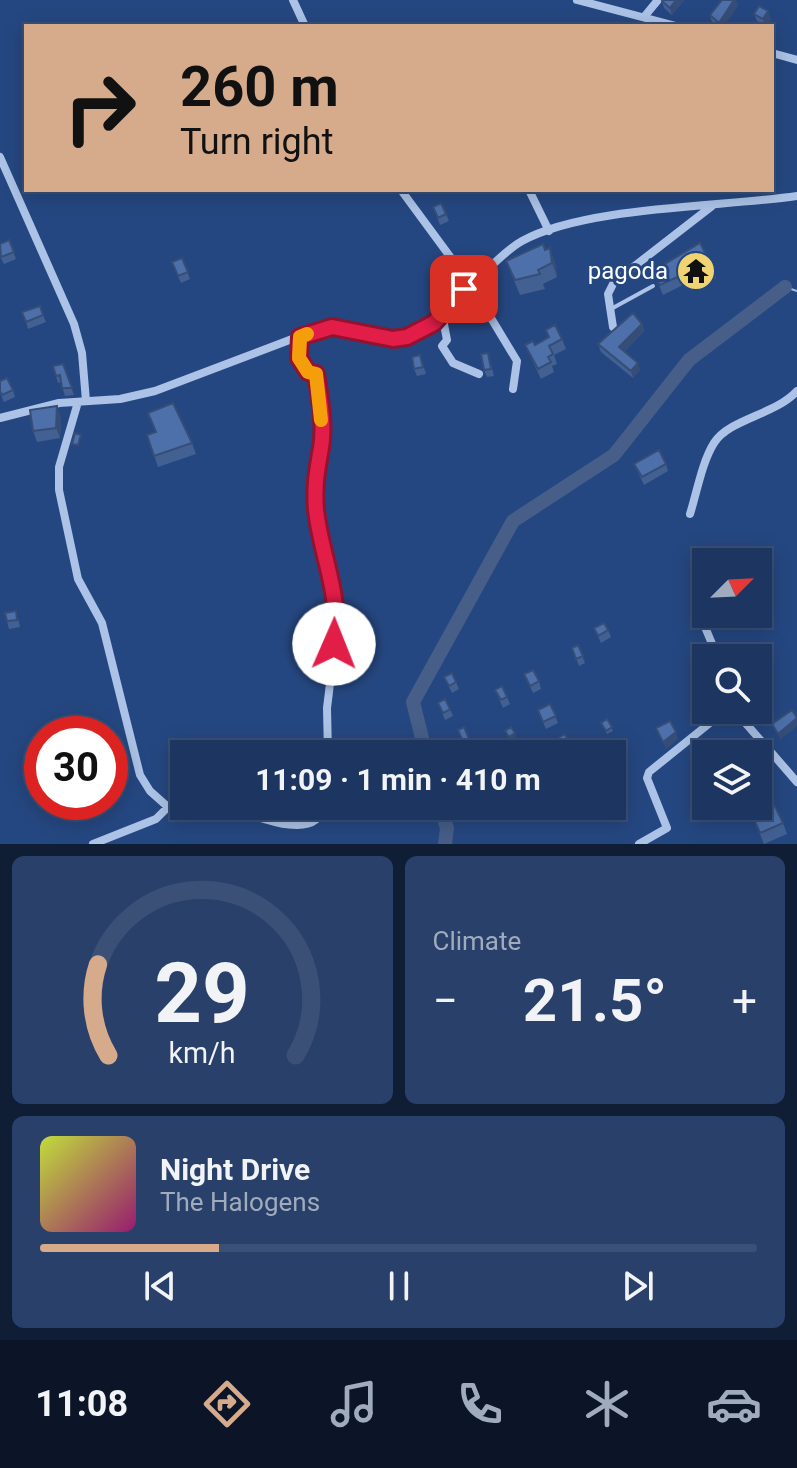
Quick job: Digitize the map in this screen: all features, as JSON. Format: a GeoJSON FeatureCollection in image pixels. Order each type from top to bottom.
{"type":"FeatureCollection","features":[{"type":"Feature","properties":{"kind":"street"},"geometry":{"type":"LineString","coordinates":[[293,0],[304,24]]}},
{"type":"Feature","properties":{"kind":"street"},"geometry":{"type":"LineString","coordinates":[[577,0],[597,2],[669,24]]}},
{"type":"Feature","properties":{"kind":"street"},"geometry":{"type":"LineString","coordinates":[[644,17],[658,0]]}},
{"type":"Feature","properties":{"kind":"street"},"geometry":{"type":"LineString","coordinates":[[774,54],[797,60]]}},
{"type":"Feature","properties":{"kind":"street"},"geometry":{"type":"LineString","coordinates":[[0,157],[74,324],[82,353],[82,402],[59,467],[59,490],[78,579],[102,623],[140,775],[150,791],[168,807],[156,819],[93,844]]}},
{"type":"Feature","properties":{"kind":"street"},"geometry":{"type":"LineString","coordinates":[[402,192],[471,285],[517,361],[513,389]]}},
{"type":"Feature","properties":{"kind":"street"},"geometry":{"type":"LineString","coordinates":[[530,192],[549,231]]}},
{"type":"Feature","properties":{"kind":"street"},"geometry":{"type":"LineString","coordinates":[[0,418],[41,406],[155,391],[332,327],[393,339],[420,333],[519,242],[549,231],[611,217],[797,196]]}},
{"type":"Feature","properties":{"kind":"street"},"geometry":{"type":"LineString","coordinates":[[613,327],[608,294],[614,282],[712,206]]}},
{"type":"Feature","properties":{"kind":"street"},"geometry":{"type":"LineString","coordinates":[[442,314],[447,340],[442,346],[447,357],[479,374]]}},
{"type":"Feature","properties":{"kind":"street"},"geometry":{"type":"LineString","coordinates":[[300,337],[299,358],[308,372],[316,374],[319,395],[321,448],[316,464],[316,512],[323,555],[331,570],[337,627],[327,708],[328,740]]}},
{"type":"Feature","properties":{"kind":"street"},"geometry":{"type":"LineString","coordinates":[[690,514],[714,443],[725,432],[779,407],[797,391]]}},
{"type":"Feature","properties":{"kind":"street"},"geometry":{"type":"LineString","coordinates":[[639,844],[667,828],[647,778],[649,772],[709,724]]}},
{"type":"Feature","properties":{"kind":"street"},"geometry":{"type":"LineString","coordinates":[[746,724],[797,782]]}},
{"type":"Feature","properties":{"kind":"street"},"geometry":{"type":"LineString","coordinates":[[260,820],[284,830],[312,827],[320,820]]}},
{"type":"Feature","properties":{"kind":"lane"},"geometry":{"type":"LineString","coordinates":[[609,310],[653,286]]}},
{"type":"Feature","properties":{"kind":"building"},"geometry":{"type":"Polygon","coordinates":[[[663,0],[676,0],[670,8],[663,0]]]}},
{"type":"Feature","properties":{"kind":"building"},"geometry":{"type":"Polygon","coordinates":[[[722,0],[734,0],[719,23],[710,15],[722,0]]]}},
{"type":"Feature","properties":{"kind":"building"},"geometry":{"type":"Polygon","coordinates":[[[759,6],[768,11],[763,19],[754,14],[759,6]]]}},
{"type":"Feature","properties":{"kind":"building"},"geometry":{"type":"Polygon","coordinates":[[[441,203],[446,214],[438,218],[433,207],[441,203]]]}},
{"type":"Feature","properties":{"kind":"building"},"geometry":{"type":"Polygon","coordinates":[[[9,240],[14,252],[1,257],[0,244],[9,240]]]}},
{"type":"Feature","properties":{"kind":"building"},"geometry":{"type":"Polygon","coordinates":[[[700,243],[713,268],[687,280],[684,274],[660,285],[653,271],[700,243]]]}},
{"type":"Feature","properties":{"kind":"building"},"geometry":{"type":"Polygon","coordinates":[[[543,244],[545,250],[550,248],[552,263],[538,270],[540,274],[515,280],[506,261],[543,244]]]}},
{"type":"Feature","properties":{"kind":"building"},"geometry":{"type":"Polygon","coordinates":[[[182,258],[188,272],[178,276],[172,262],[182,258]]]}},
{"type":"Feature","properties":{"kind":"building"},"geometry":{"type":"Polygon","coordinates":[[[40,306],[43,315],[26,322],[22,312],[40,306]]]}},
{"type":"Feature","properties":{"kind":"building"},"geometry":{"type":"Polygon","coordinates":[[[633,313],[642,324],[619,347],[638,363],[631,371],[598,344],[633,313]]]}},
{"type":"Feature","properties":{"kind":"building"},"geometry":{"type":"Polygon","coordinates":[[[555,325],[562,339],[549,346],[553,354],[548,357],[551,362],[538,369],[525,345],[533,341],[535,345],[549,337],[546,330],[555,325]]]}},
{"type":"Feature","properties":{"kind":"building"},"geometry":{"type":"Polygon","coordinates":[[[488,353],[491,369],[484,370],[481,354],[488,353]]]}},
{"type":"Feature","properties":{"kind":"building"},"geometry":{"type":"Polygon","coordinates":[[[420,355],[423,367],[414,369],[412,357],[420,355]]]}},
{"type":"Feature","properties":{"kind":"building"},"geometry":{"type":"Polygon","coordinates":[[[63,364],[72,388],[62,388],[60,375],[56,376],[53,366],[63,364]]]}},
{"type":"Feature","properties":{"kind":"building"},"geometry":{"type":"Polygon","coordinates":[[[7,378],[13,390],[2,395],[0,381],[7,378]]]}},
{"type":"Feature","properties":{"kind":"building"},"geometry":{"type":"Polygon","coordinates":[[[173,403],[192,443],[154,456],[147,435],[156,432],[148,413],[173,403]]]}},
{"type":"Feature","properties":{"kind":"building"},"geometry":{"type":"Polygon","coordinates":[[[57,406],[56,428],[33,431],[30,410],[57,406]]]}},
{"type":"Feature","properties":{"kind":"building"},"geometry":{"type":"Polygon","coordinates":[[[75,433],[81,435],[78,445],[72,444],[75,433]]]}},
{"type":"Feature","properties":{"kind":"building"},"geometry":{"type":"Polygon","coordinates":[[[659,450],[666,464],[642,477],[634,464],[659,450]]]}},
{"type":"Feature","properties":{"kind":"building"},"geometry":{"type":"Polygon","coordinates":[[[16,611],[17,620],[7,621],[5,613],[16,611]]]}},
{"type":"Feature","properties":{"kind":"building"},"geometry":{"type":"Polygon","coordinates":[[[604,623],[608,630],[598,636],[594,628],[604,623]]]}},
{"type":"Feature","properties":{"kind":"building"},"geometry":{"type":"Polygon","coordinates":[[[578,645],[583,656],[576,659],[572,648],[578,645]]]}},
{"type":"Feature","properties":{"kind":"building"},"geometry":{"type":"Polygon","coordinates":[[[533,670],[539,681],[530,686],[524,674],[533,670]]]}},
{"type":"Feature","properties":{"kind":"building"},"geometry":{"type":"Polygon","coordinates":[[[452,673],[456,682],[449,686],[444,677],[452,673]]]}},
{"type":"Feature","properties":{"kind":"building"},"geometry":{"type":"Polygon","coordinates":[[[502,686],[507,697],[501,700],[495,690],[502,686]]]}},
{"type":"Feature","properties":{"kind":"building"},"geometry":{"type":"Polygon","coordinates":[[[445,699],[450,709],[443,713],[438,703],[445,699]]]}},
{"type":"Feature","properties":{"kind":"building"},"geometry":{"type":"Polygon","coordinates":[[[550,704],[556,716],[543,722],[538,710],[550,704]]]}},
{"type":"Feature","properties":{"kind":"building"},"geometry":{"type":"Polygon","coordinates":[[[792,710],[797,718],[778,734],[772,724],[792,710]]]}},
{"type":"Feature","properties":{"kind":"building"},"geometry":{"type":"Polygon","coordinates":[[[607,719],[612,727],[606,731],[601,723],[607,719]]]}},
{"type":"Feature","properties":{"kind":"building"},"geometry":{"type":"Polygon","coordinates":[[[670,721],[676,732],[663,742],[656,728],[670,721]]]}},
{"type":"Feature","properties":{"kind":"building"},"geometry":{"type":"Polygon","coordinates":[[[464,727],[470,740],[462,740],[458,730],[464,727]]]}},
{"type":"Feature","properties":{"kind":"building"},"geometry":{"type":"Polygon","coordinates":[[[511,727],[515,733],[509,737],[505,731],[511,727]]]}},
{"type":"Feature","properties":{"kind":"building"},"geometry":{"type":"Polygon","coordinates":[[[775,806],[783,823],[760,833],[754,820],[772,820],[772,807],[775,806]]]}},
{"type":"Feature","properties":{"kind":"waterway"},"geometry":{"type":"LineString","coordinates":[[785,287],[797,291]]}},
{"type":"Feature","properties":{"kind":"waterway"},"geometry":{"type":"LineString","coordinates":[[422,740],[413,702],[513,521],[614,455],[689,360],[785,287]]}},
{"type":"Feature","properties":{"kind":"waterway"},"geometry":{"type":"LineString","coordinates":[[444,820],[445,844]]}},
{"type":"Feature","properties":{"kind":"slow traffic"},"geometry":{"type":"LineString","coordinates":[[307,334],[300,337],[299,358],[308,372],[314,371],[316,374],[321,420]]}},
{"type":"Feature","properties":{"kind":"place","name":"pagoda"},"geometry":{"type":"Point","coordinates":[696,271]}},
{"type":"Feature","properties":{"kind":"route"},"geometry":{"type":"LineString","coordinates":[[334,644],[337,627],[331,570],[321,547],[314,484],[321,448],[319,395],[316,374],[314,371],[308,372],[299,358],[300,337],[332,327],[393,339],[407,337],[420,333],[434,323],[464,289]]}}]}
